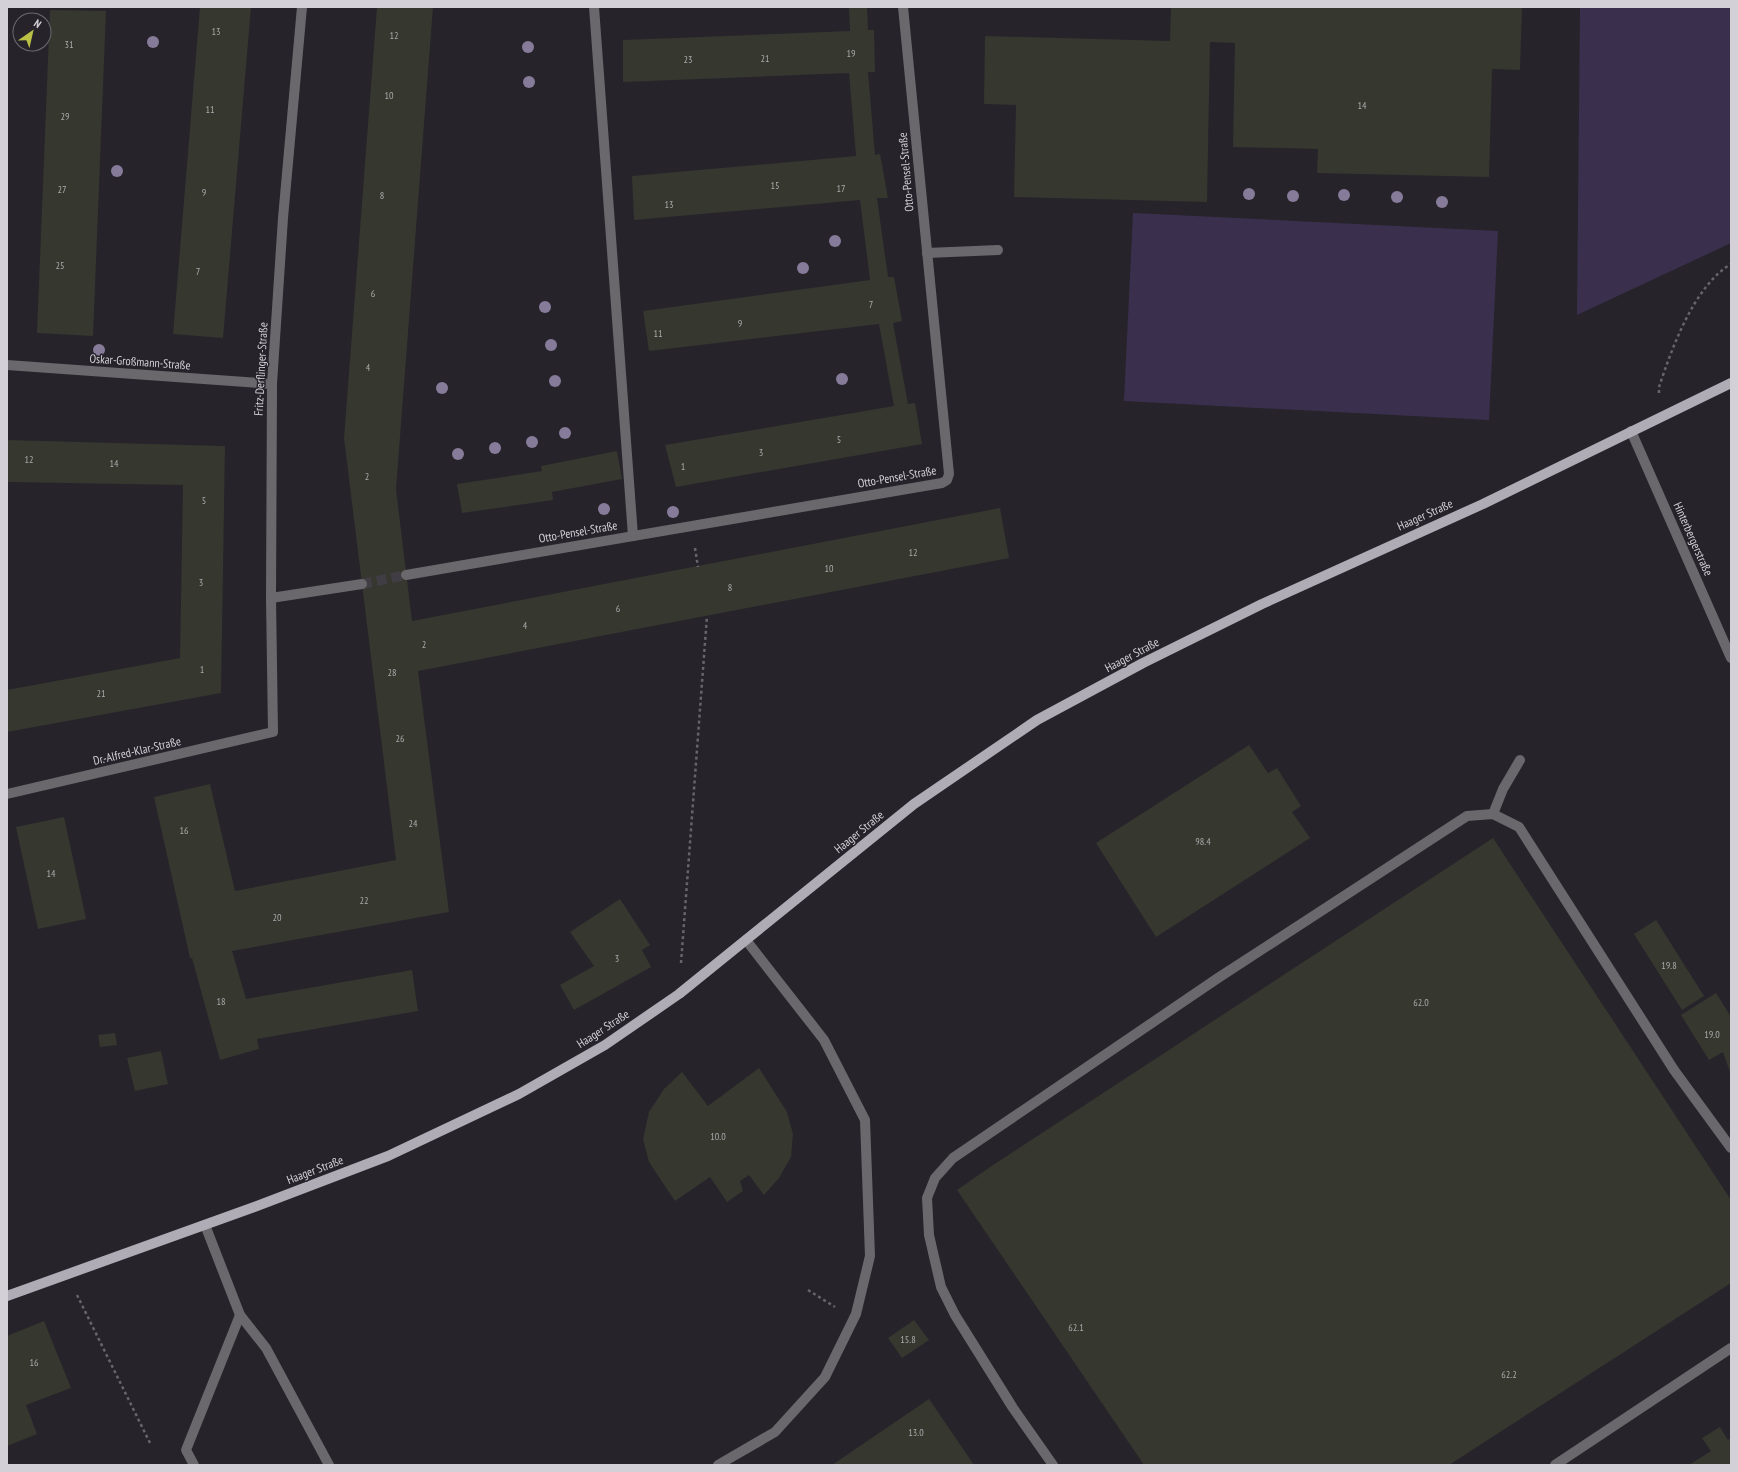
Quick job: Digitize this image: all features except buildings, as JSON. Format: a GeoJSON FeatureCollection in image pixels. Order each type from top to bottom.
{"type":"FeatureCollection","features":[{"type":"Feature","properties":{"kind":"main road","name":"Haager Straße"},"geometry":{"type":"LineString","coordinates":[[7,1296],[257,1206],[388,1156],[519,1094],[604,1045],[679,994],[914,804],[1037,720],[1143,663],[1262,604],[1483,504],[1731,383]]}},
{"type":"Feature","properties":{"kind":"street","name":"Fritz-Derflinger-Straße"},"geometry":{"type":"LineString","coordinates":[[273,732],[271,598],[272,384],[283,218],[302,7]]}},
{"type":"Feature","properties":{"kind":"street"},"geometry":{"type":"LineString","coordinates":[[594,7],[633,536]]}},
{"type":"Feature","properties":{"kind":"street","name":"Otto-Pensel-Straße"},"geometry":{"type":"LineString","coordinates":[[406,575],[942,483],[947,480],[949,474],[903,7]]}},
{"type":"Feature","properties":{"kind":"street"},"geometry":{"type":"LineString","coordinates":[[927,253],[998,250]]}},
{"type":"Feature","properties":{"kind":"street","name":"Oskar-Großmann-Straße"},"geometry":{"type":"LineString","coordinates":[[7,365],[272,384]]}},
{"type":"Feature","properties":{"kind":"street","name":"Hinterbergerstraße"},"geometry":{"type":"LineString","coordinates":[[1630,431],[1731,658]]}},
{"type":"Feature","properties":{"kind":"street"},"geometry":{"type":"LineString","coordinates":[[271,598],[362,584]]}},
{"type":"Feature","properties":{"kind":"street","name":"Dr.-Alfred-Klar-Straße"},"geometry":{"type":"LineString","coordinates":[[7,794],[273,732]]}},
{"type":"Feature","properties":{"kind":"street"},"geometry":{"type":"LineString","coordinates":[[1493,814],[1503,789],[1520,760]]}},
{"type":"Feature","properties":{"kind":"street"},"geometry":{"type":"LineString","coordinates":[[1053,1465],[1013,1408],[955,1315],[941,1287],[929,1235],[926,1198],[935,1178],[953,1158],[1231,969],[1467,816],[1493,814],[1519,827],[1674,1070],[1731,1148]]}},
{"type":"Feature","properties":{"kind":"street"},"geometry":{"type":"LineString","coordinates":[[718,1465],[775,1432],[825,1377],[856,1314],[870,1256],[866,1120],[824,1040],[746,940]]}},
{"type":"Feature","properties":{"kind":"street"},"geometry":{"type":"LineString","coordinates":[[205,1225],[240,1315],[266,1348],[329,1465]]}},
{"type":"Feature","properties":{"kind":"street"},"geometry":{"type":"LineString","coordinates":[[194,1465],[186,1450],[240,1315]]}},
{"type":"Feature","properties":{"kind":"street"},"geometry":{"type":"LineString","coordinates":[[1555,1465],[1731,1348]]}},
{"type":"Feature","properties":{"kind":"path"},"geometry":{"type":"LineString","coordinates":[[1659,417],[1659,387],[1672,348],[1702,293],[1716,274],[1731,264]]}},
{"type":"Feature","properties":{"kind":"path"},"geometry":{"type":"LineString","coordinates":[[679,994],[707,616]]}},
{"type":"Feature","properties":{"kind":"path"},"geometry":{"type":"LineString","coordinates":[[67,1274],[152,1445]]}},
{"type":"Feature","properties":{"kind":"path"},"geometry":{"type":"LineString","coordinates":[[808,1290],[832,1306]]}},
{"type":"Feature","properties":{"kind":"shaded area"},"geometry":{"type":"Polygon","coordinates":[[[1580,7],[1731,7],[1731,243],[1577,315],[1580,7]]]}},
{"type":"Feature","properties":{"kind":"shaded area"},"geometry":{"type":"Polygon","coordinates":[[[1133,213],[1498,231],[1489,420],[1124,401],[1133,213]]]}},
{"type":"Feature","properties":{"kind":"tunnel"},"geometry":{"type":"LineString","coordinates":[[362,584],[406,575]]}}]}
